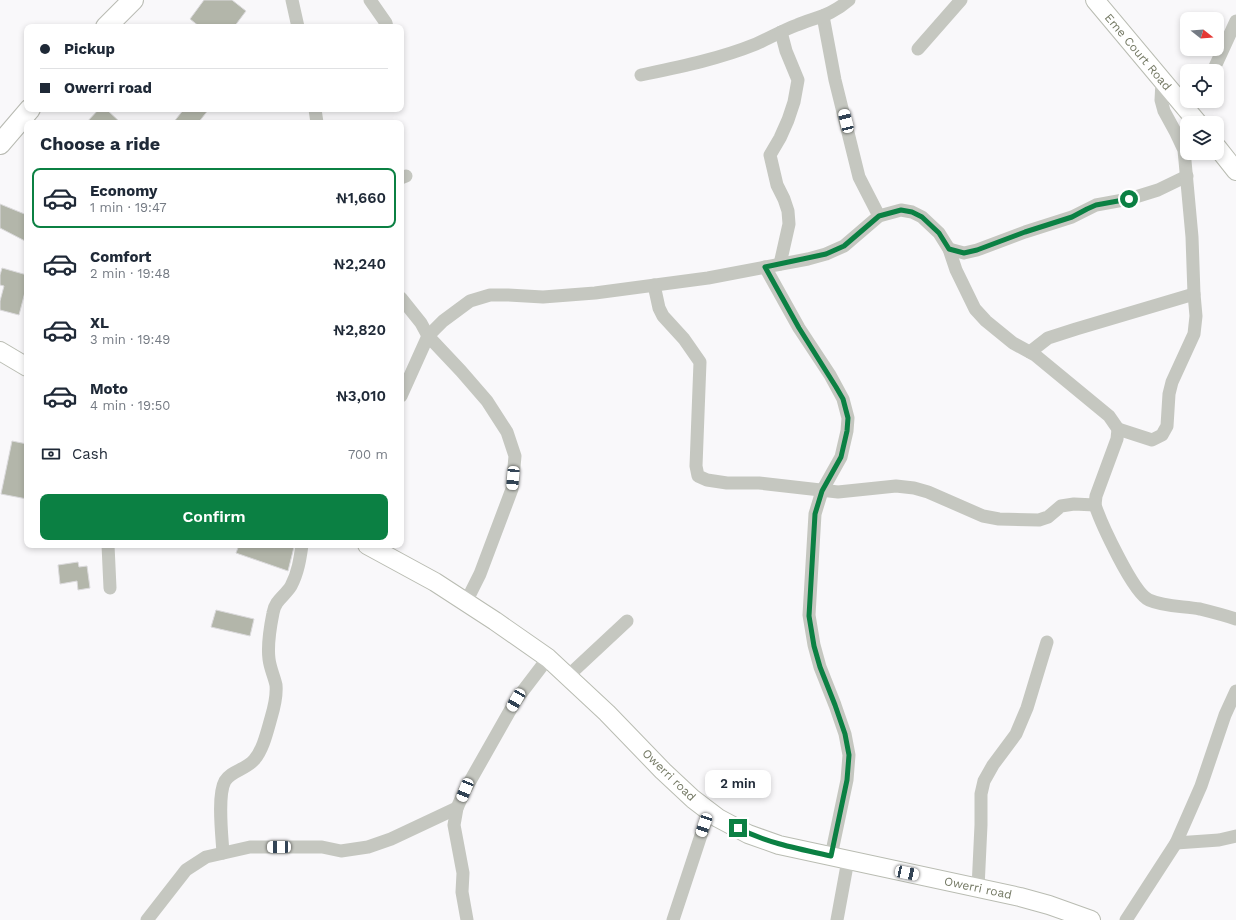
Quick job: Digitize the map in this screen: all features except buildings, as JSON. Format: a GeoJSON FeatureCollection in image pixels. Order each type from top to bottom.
{"type":"FeatureCollection","features":[{"type":"Feature","properties":{"kind":"main road"},"geometry":{"type":"LineString","coordinates":[[109,24],[133,0]]}},
{"type":"Feature","properties":{"kind":"main road","name":"Eme Court Road"},"geometry":{"type":"LineString","coordinates":[[1095,0],[1162,82],[1180,98]]}},
{"type":"Feature","properties":{"kind":"main road"},"geometry":{"type":"LineString","coordinates":[[0,144],[27,112]]}},
{"type":"Feature","properties":{"kind":"main road"},"geometry":{"type":"LineString","coordinates":[[1224,156],[1236,171]]}},
{"type":"Feature","properties":{"kind":"main road"},"geometry":{"type":"LineString","coordinates":[[0,351],[24,365]]}},
{"type":"Feature","properties":{"kind":"main road","name":"Owerri road"},"geometry":{"type":"LineString","coordinates":[[373,548],[435,582],[548,658],[607,713],[693,799],[718,818],[748,834],[778,844],[1049,905],[1091,920]]}},
{"type":"Feature","properties":{"kind":"street"},"geometry":{"type":"LineString","coordinates":[[292,0],[297,24]]}},
{"type":"Feature","properties":{"kind":"street"},"geometry":{"type":"LineString","coordinates":[[370,0],[386,24]]}},
{"type":"Feature","properties":{"kind":"street"},"geometry":{"type":"LineString","coordinates":[[641,75],[700,62],[755,44],[796,25],[823,16],[842,6],[849,0]]}},
{"type":"Feature","properties":{"kind":"street"},"geometry":{"type":"LineString","coordinates":[[918,49],[960,0]]}},
{"type":"Feature","properties":{"kind":"street"},"geometry":{"type":"LineString","coordinates":[[823,16],[835,80],[859,177],[879,216]]}},
{"type":"Feature","properties":{"kind":"street"},"geometry":{"type":"LineString","coordinates":[[1216,64],[1236,21]]}},
{"type":"Feature","properties":{"kind":"street"},"geometry":{"type":"LineString","coordinates":[[780,32],[798,80],[794,102],[788,120],[770,155],[777,185],[788,211],[789,224],[780,264]]}},
{"type":"Feature","properties":{"kind":"street"},"geometry":{"type":"LineString","coordinates":[[404,389],[428,336],[443,321],[470,301],[490,295],[543,297],[595,293],[708,278],[780,264],[826,254],[844,246],[879,216],[901,210],[912,212],[922,217],[939,233],[949,249],[956,270],[974,309],[986,321],[1013,343],[1035,355],[1109,416],[1118,429],[1152,440],[1162,435],[1167,426],[1168,394],[1194,334],[1196,316],[1192,237],[1184,150],[1164,111],[1161,100],[1162,82]]}},
{"type":"Feature","properties":{"kind":"street"},"geometry":{"type":"LineString","coordinates":[[949,249],[964,253],[977,250],[1025,232],[1072,217],[1096,205],[1129,199],[1158,190],[1187,176]]}},
{"type":"Feature","properties":{"kind":"street"},"geometry":{"type":"LineString","coordinates":[[765,267],[799,328],[843,399],[848,418],[847,431],[841,457],[822,491],[815,514],[809,616],[814,646],[820,667],[838,712],[845,734],[849,755],[839,858],[837,920]]}},
{"type":"Feature","properties":{"kind":"street"},"geometry":{"type":"LineString","coordinates":[[654,285],[659,308],[663,316],[684,339],[700,362],[696,466],[698,476],[707,480],[727,483],[759,483],[838,492],[896,486],[914,488],[928,492],[983,516],[999,519],[1039,520],[1048,517],[1061,506],[1074,504],[1095,505]]}},
{"type":"Feature","properties":{"kind":"street"},"geometry":{"type":"LineString","coordinates":[[1030,352],[1048,338],[1194,294]]}},
{"type":"Feature","properties":{"kind":"street"},"geometry":{"type":"LineString","coordinates":[[404,302],[421,323],[428,336],[487,401],[507,432],[515,456],[512,489],[480,574],[466,602]]}},
{"type":"Feature","properties":{"kind":"street"},"geometry":{"type":"LineString","coordinates":[[1118,429],[1117,439],[1096,496],[1095,505],[1128,576],[1138,591],[1147,599],[1161,603],[1200,609],[1236,618]]}},
{"type":"Feature","properties":{"kind":"street"},"geometry":{"type":"LineString","coordinates":[[108,548],[110,588]]}},
{"type":"Feature","properties":{"kind":"street"},"geometry":{"type":"LineString","coordinates":[[223,853],[221,794],[224,782],[230,774],[240,771],[254,760],[261,748],[272,717],[276,686],[269,658],[269,634],[273,611],[279,599],[290,587],[296,575],[301,548]]}},
{"type":"Feature","properties":{"kind":"street"},"geometry":{"type":"LineString","coordinates":[[568,676],[627,621]]}},
{"type":"Feature","properties":{"kind":"street"},"geometry":{"type":"LineString","coordinates":[[978,888],[981,794],[984,781],[993,765],[1016,734],[1027,708],[1048,642]]}},
{"type":"Feature","properties":{"kind":"street"},"geometry":{"type":"LineString","coordinates":[[467,920],[462,892],[463,873],[454,825],[458,808],[465,790],[516,700],[548,658]]}},
{"type":"Feature","properties":{"kind":"street"},"geometry":{"type":"LineString","coordinates":[[1126,920],[1176,843],[1201,786],[1225,715],[1236,691]]}},
{"type":"Feature","properties":{"kind":"street"},"geometry":{"type":"LineString","coordinates":[[147,920],[186,870],[206,857],[250,847],[322,847],[341,851],[368,847],[391,839],[458,808]]}},
{"type":"Feature","properties":{"kind":"street"},"geometry":{"type":"LineString","coordinates":[[673,920],[709,811]]}},
{"type":"Feature","properties":{"kind":"street"},"geometry":{"type":"LineString","coordinates":[[1176,843],[1219,840],[1236,836]]}},
{"type":"Feature","properties":{"kind":"route"},"geometry":{"type":"LineString","coordinates":[[738,828],[748,834],[778,844],[831,856],[847,780],[849,755],[845,734],[820,667],[814,646],[809,616],[815,514],[822,491],[841,457],[847,431],[848,418],[843,399],[799,328],[765,267],[826,254],[844,246],[879,216],[901,210],[912,212],[922,217],[939,233],[949,249],[964,253],[977,250],[1025,232],[1060,222],[1096,205],[1129,199]]}}]}
